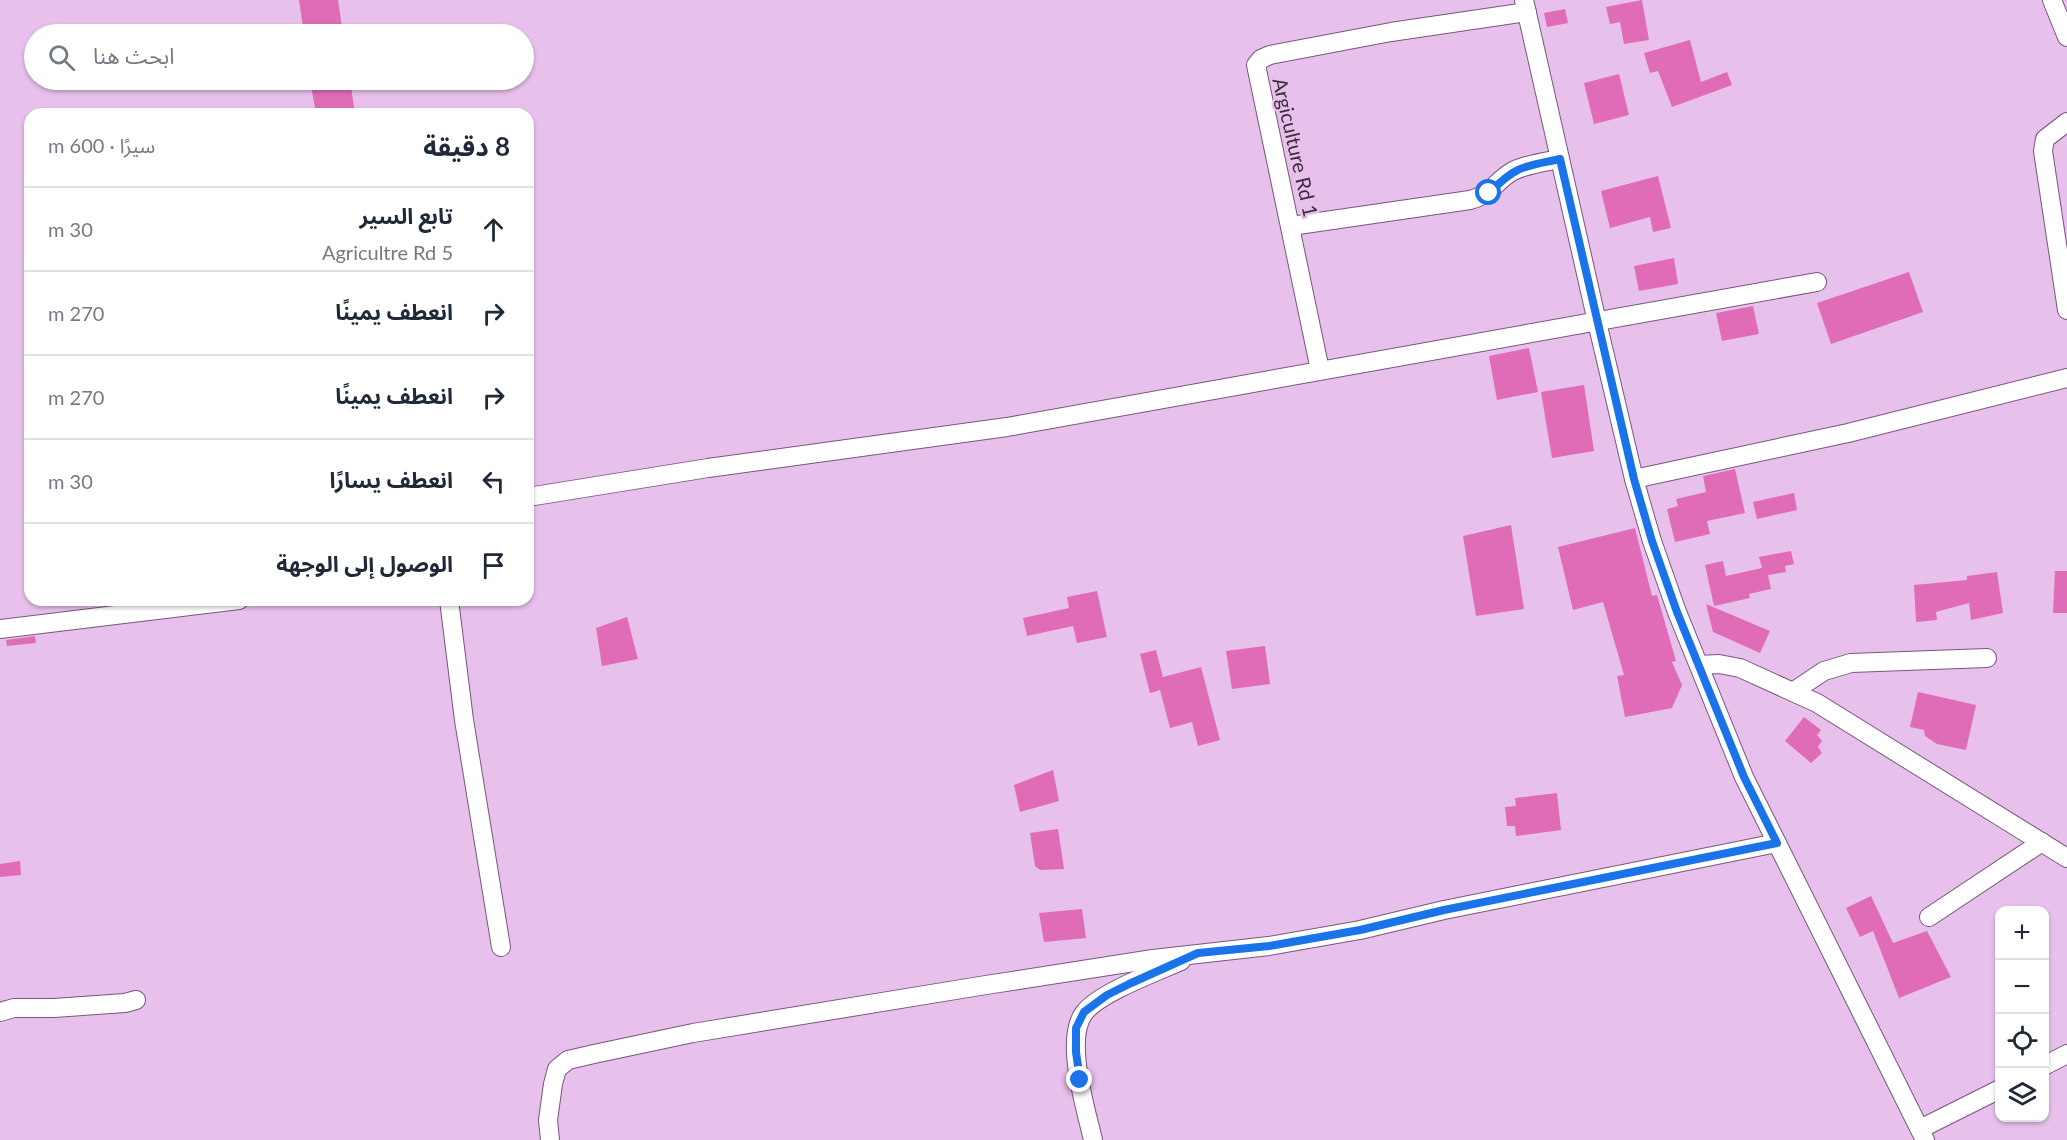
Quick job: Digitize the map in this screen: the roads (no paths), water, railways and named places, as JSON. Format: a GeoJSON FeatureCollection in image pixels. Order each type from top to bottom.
{"type":"FeatureCollection","features":[{"type":"Feature","properties":{"kind":"street"},"geometry":{"type":"LineString","coordinates":[[2052,0],[2067,37]]}},
{"type":"Feature","properties":{"kind":"street"},"geometry":{"type":"LineString","coordinates":[[1526,6],[1634,479],[1652,541],[1677,612],[1744,777],[1922,1134],[1995,1092]]}},
{"type":"Feature","properties":{"kind":"street","name":"Argiculture Rd 1"},"geometry":{"type":"LineString","coordinates":[[1320,370],[1256,65],[1261,59],[1270,55],[1526,6]]}},
{"type":"Feature","properties":{"kind":"street"},"geometry":{"type":"LineString","coordinates":[[2067,122],[2045,139],[2043,151],[2059,204],[2067,310]]}},
{"type":"Feature","properties":{"kind":"street"},"geometry":{"type":"LineString","coordinates":[[1291,226],[1470,200],[1489,193],[1506,176],[1521,167],[1560,159]]}},
{"type":"Feature","properties":{"kind":"street"},"geometry":{"type":"LineString","coordinates":[[534,495],[719,466],[1007,427],[1817,282]]}},
{"type":"Feature","properties":{"kind":"street"},"geometry":{"type":"LineString","coordinates":[[1634,479],[1848,433],[2067,378]]}},
{"type":"Feature","properties":{"kind":"street"},"geometry":{"type":"LineString","coordinates":[[0,629],[190,606]]}},
{"type":"Feature","properties":{"kind":"street"},"geometry":{"type":"LineString","coordinates":[[450,606],[464,720],[501,946]]}},
{"type":"Feature","properties":{"kind":"street"},"geometry":{"type":"LineString","coordinates":[[1794,692],[1824,671],[1851,663],[1987,658]]}},
{"type":"Feature","properties":{"kind":"street"},"geometry":{"type":"LineString","coordinates":[[1698,664],[1719,664],[1740,668],[1827,709],[2067,858]]}},
{"type":"Feature","properties":{"kind":"street"},"geometry":{"type":"LineString","coordinates":[[1929,917],[2042,842]]}},
{"type":"Feature","properties":{"kind":"street"},"geometry":{"type":"LineString","coordinates":[[550,1140],[548,1120],[553,1084],[557,1069],[568,1060],[693,1033],[823,1011],[1153,958],[1269,946],[1360,930],[1444,910],[1777,843]]}},
{"type":"Feature","properties":{"kind":"street"},"geometry":{"type":"LineString","coordinates":[[1093,1140],[1076,1052],[1076,1028],[1084,1012],[1107,995],[1198,953]]}},
{"type":"Feature","properties":{"kind":"street"},"geometry":{"type":"LineString","coordinates":[[0,1012],[14,1008],[54,1008],[136,1000]]}},
{"type":"Feature","properties":{"kind":"street"},"geometry":{"type":"LineString","coordinates":[[2049,1063],[2067,1054]]}}]}
